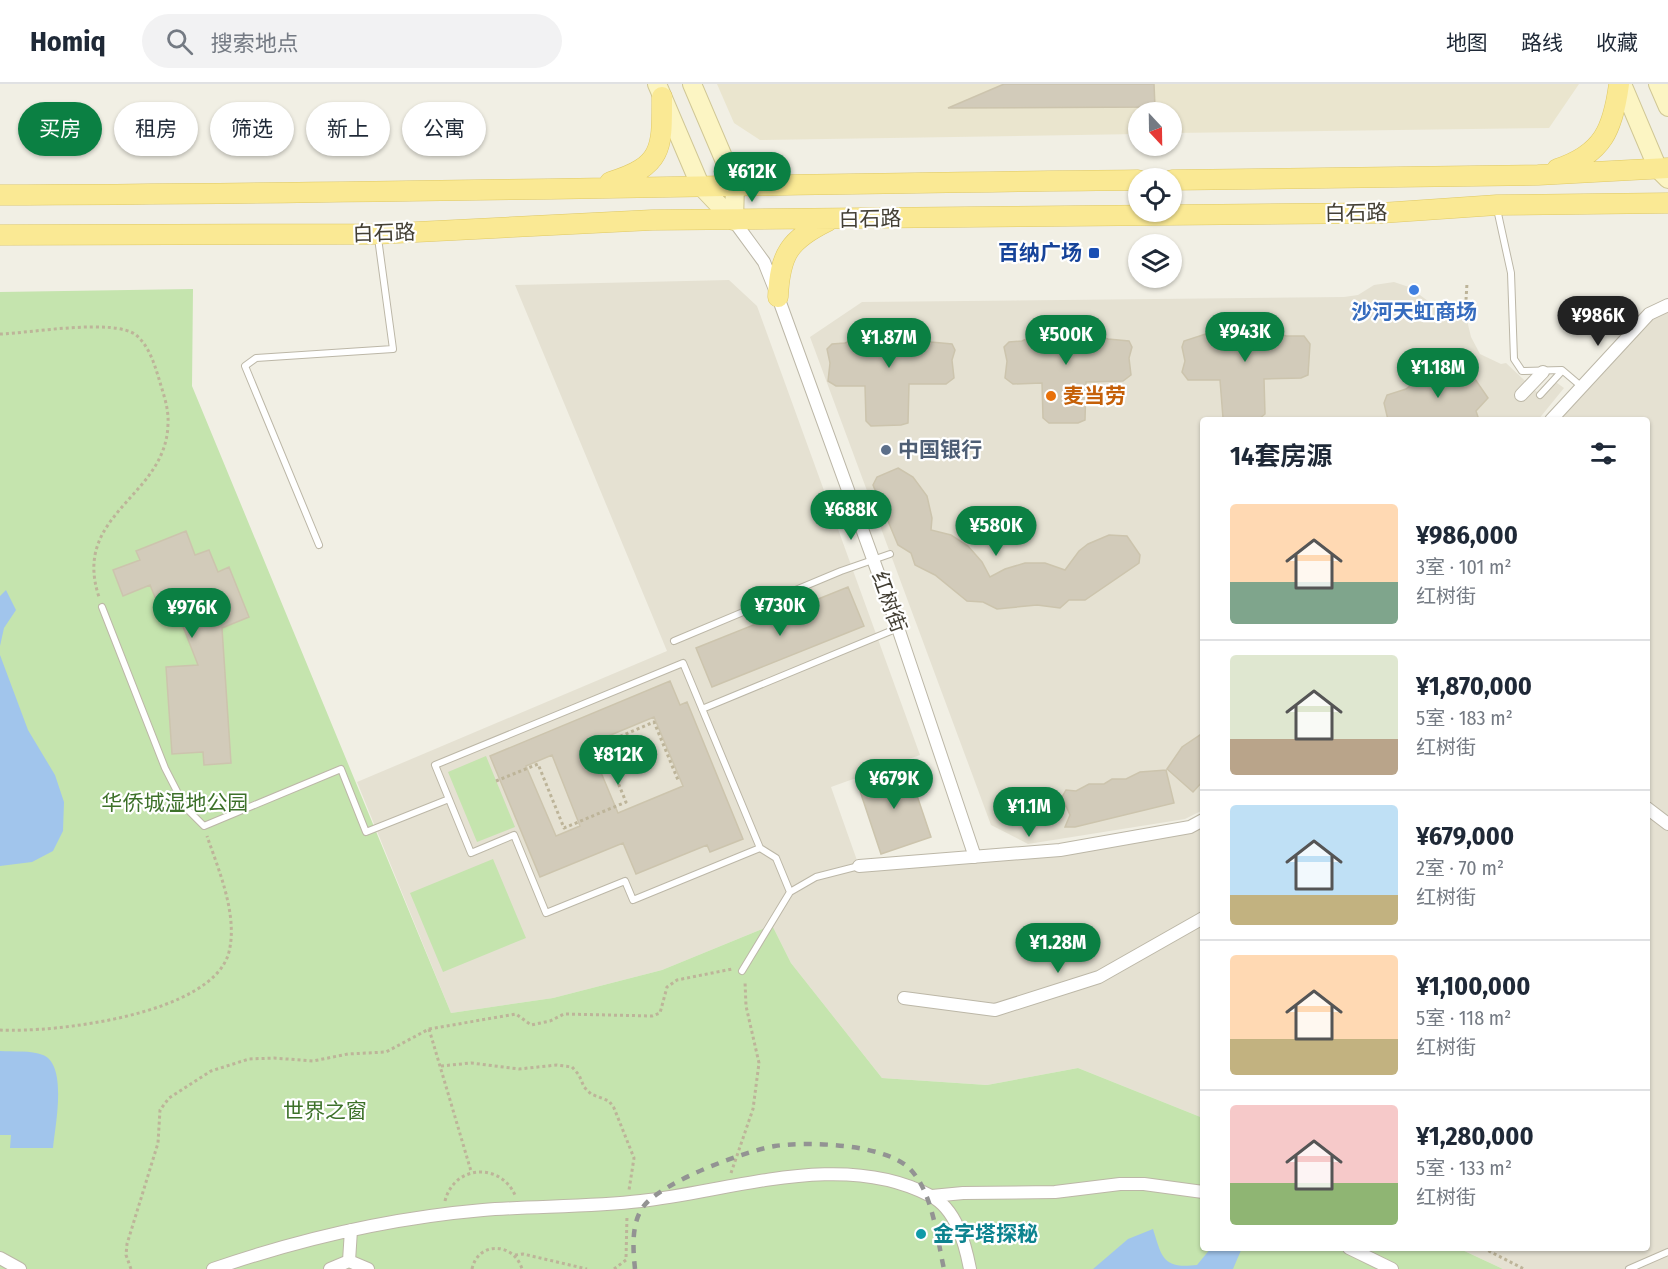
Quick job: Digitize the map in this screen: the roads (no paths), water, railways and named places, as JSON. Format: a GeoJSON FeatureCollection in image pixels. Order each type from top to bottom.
{"type":"FeatureCollection","features":[{"type":"Feature","properties":{"kind":"main road"},"geometry":{"type":"LineString","coordinates":[[1538,175],[1574,164],[1598,145],[1611,126],[1621,84]]}},
{"type":"Feature","properties":{"kind":"main road"},"geometry":{"type":"LineString","coordinates":[[593,187],[640,170],[655,158],[662,133],[660,90]]}},
{"type":"Feature","properties":{"kind":"main road","name":"白石路"},"geometry":{"type":"LineString","coordinates":[[1182,180],[1665,172]]}},
{"type":"Feature","properties":{"kind":"main road","name":"白石路"},"geometry":{"type":"LineString","coordinates":[[0,195],[246,195],[735,184],[1128,180]]}},
{"type":"Feature","properties":{"kind":"main road","name":"白石路"},"geometry":{"type":"LineString","coordinates":[[0,235],[377,234],[652,220],[1381,213],[1497,205],[1668,203]]}},
{"type":"Feature","properties":{"kind":"main road"},"geometry":{"type":"LineString","coordinates":[[778,297],[779,273],[789,248],[814,228],[832,220]]}},
{"type":"Feature","properties":{"kind":"street"},"geometry":{"type":"LineString","coordinates":[[692,84],[735,184],[734,221]]}},
{"type":"Feature","properties":{"kind":"street"},"geometry":{"type":"LineString","coordinates":[[1621,84],[1665,172]]}},
{"type":"Feature","properties":{"kind":"street"},"geometry":{"type":"LineString","coordinates":[[1658,84],[1668,107]]}},
{"type":"Feature","properties":{"kind":"street"},"geometry":{"type":"LineString","coordinates":[[660,90],[700,185],[734,221]]}},
{"type":"Feature","properties":{"kind":"street","name":"红树街"},"geometry":{"type":"LineString","coordinates":[[734,221],[764,262],[778,297],[898,628],[975,857]]}},
{"type":"Feature","properties":{"kind":"street"},"geometry":{"type":"LineString","coordinates":[[1554,417],[1649,314],[1668,305]]}},
{"type":"Feature","properties":{"kind":"street"},"geometry":{"type":"LineString","coordinates":[[1521,395],[1543,372]]}},
{"type":"Feature","properties":{"kind":"street"},"geometry":{"type":"LineString","coordinates":[[1650,810],[1668,824]]}},
{"type":"Feature","properties":{"kind":"street"},"geometry":{"type":"LineString","coordinates":[[859,866],[1060,850],[1190,827],[1200,822]]}},
{"type":"Feature","properties":{"kind":"street"},"geometry":{"type":"LineString","coordinates":[[904,998],[995,1010],[1099,976],[1200,920]]}},
{"type":"Feature","properties":{"kind":"street"},"geometry":{"type":"LineString","coordinates":[[213,1269],[258,1254],[351,1230],[444,1215],[627,1202],[689,1195],[764,1179],[832,1174],[876,1178],[910,1186],[932,1196],[945,1207],[960,1232],[970,1269]]}},
{"type":"Feature","properties":{"kind":"street"},"geometry":{"type":"LineString","coordinates":[[932,1196],[963,1192],[1055,1192],[1120,1184],[1144,1184],[1200,1192]]}},
{"type":"Feature","properties":{"kind":"street"},"geometry":{"type":"LineString","coordinates":[[349,1261],[351,1230]]}},
{"type":"Feature","properties":{"kind":"street"},"geometry":{"type":"LineString","coordinates":[[1355,1251],[1392,1269]]}},
{"type":"Feature","properties":{"kind":"street"},"geometry":{"type":"LineString","coordinates":[[0,1258],[20,1269]]}},
{"type":"Feature","properties":{"kind":"street"},"geometry":{"type":"LineString","coordinates":[[330,1269],[349,1261],[368,1269]]}},
{"type":"Feature","properties":{"kind":"lane"},"geometry":{"type":"LineString","coordinates":[[1497,205],[1511,273],[1514,359],[1522,371],[1562,370],[1581,387]]}},
{"type":"Feature","properties":{"kind":"lane"},"geometry":{"type":"LineString","coordinates":[[319,545],[245,366],[256,358],[393,349],[377,234]]}},
{"type":"Feature","properties":{"kind":"lane"},"geometry":{"type":"LineString","coordinates":[[1540,395],[1562,370]]}},
{"type":"Feature","properties":{"kind":"lane"},"geometry":{"type":"LineString","coordinates":[[674,641],[873,558],[890,554]]}},
{"type":"Feature","properties":{"kind":"lane"},"geometry":{"type":"LineString","coordinates":[[102,607],[165,768],[185,807],[204,826],[340,769],[366,832],[449,799]]}},
{"type":"Feature","properties":{"kind":"lane"},"geometry":{"type":"LineString","coordinates":[[702,709],[898,628]]}},
{"type":"Feature","properties":{"kind":"lane"},"geometry":{"type":"LineString","coordinates":[[760,848],[633,900],[625,880],[546,913],[514,836],[471,853],[435,765],[683,663],[760,848],[776,858],[790,892]]}},
{"type":"Feature","properties":{"kind":"lane"},"geometry":{"type":"LineString","coordinates":[[742,971],[790,892],[816,877],[859,866]]}},
{"type":"Feature","properties":{"kind":"lane"},"geometry":{"type":"LineString","coordinates":[[1629,1269],[1668,1252]]}},
{"type":"Feature","properties":{"kind":"water"},"geometry":{"type":"Polygon","coordinates":[[[6,590],[16,610],[4,628],[0,646],[0,596],[6,590]]]}},
{"type":"Feature","properties":{"kind":"water"},"geometry":{"type":"Polygon","coordinates":[[[0,655],[28,730],[55,775],[64,802],[63,831],[53,851],[32,862],[0,866],[0,655]]]}},
{"type":"Feature","properties":{"kind":"water"},"geometry":{"type":"Polygon","coordinates":[[[0,1051],[33,1052],[51,1061],[58,1083],[53,1148],[10,1148],[11,1135],[0,1135],[0,1051]]]}},
{"type":"Feature","properties":{"kind":"water"},"geometry":{"type":"Polygon","coordinates":[[[1153,1229],[1166,1259],[1171,1263],[1186,1266],[1197,1265],[1209,1251],[1241,1251],[1233,1269],[1093,1269],[1128,1239],[1153,1229]]]}},
{"type":"Feature","properties":{"kind":"railway"},"geometry":{"type":"LineString","coordinates":[[635,1269],[633,1245],[636,1221],[643,1207],[653,1197],[704,1169],[744,1154],[775,1146],[807,1144],[847,1146],[867,1150],[900,1161],[911,1170],[929,1204],[944,1269]]}},
{"type":"Feature","properties":{"kind":"place","name":"百纳广场"},"geometry":{"type":"Point","coordinates":[1094,253]}},
{"type":"Feature","properties":{"kind":"place","name":"沙河天虹商场"},"geometry":{"type":"Point","coordinates":[1414,290]}},
{"type":"Feature","properties":{"kind":"place","name":"麦当劳"},"geometry":{"type":"Point","coordinates":[1051,396]}},
{"type":"Feature","properties":{"kind":"place","name":"中国银行"},"geometry":{"type":"Point","coordinates":[886,450]}},
{"type":"Feature","properties":{"kind":"place","name":"金字塔探秘"},"geometry":{"type":"Point","coordinates":[921,1234]}},
{"type":"Feature","properties":{"kind":"park label","name":"华侨城湿地公园"},"geometry":{"type":"Point","coordinates":[175,803]}},
{"type":"Feature","properties":{"kind":"park label","name":"世界之窗"},"geometry":{"type":"Point","coordinates":[325,1111]}}]}
